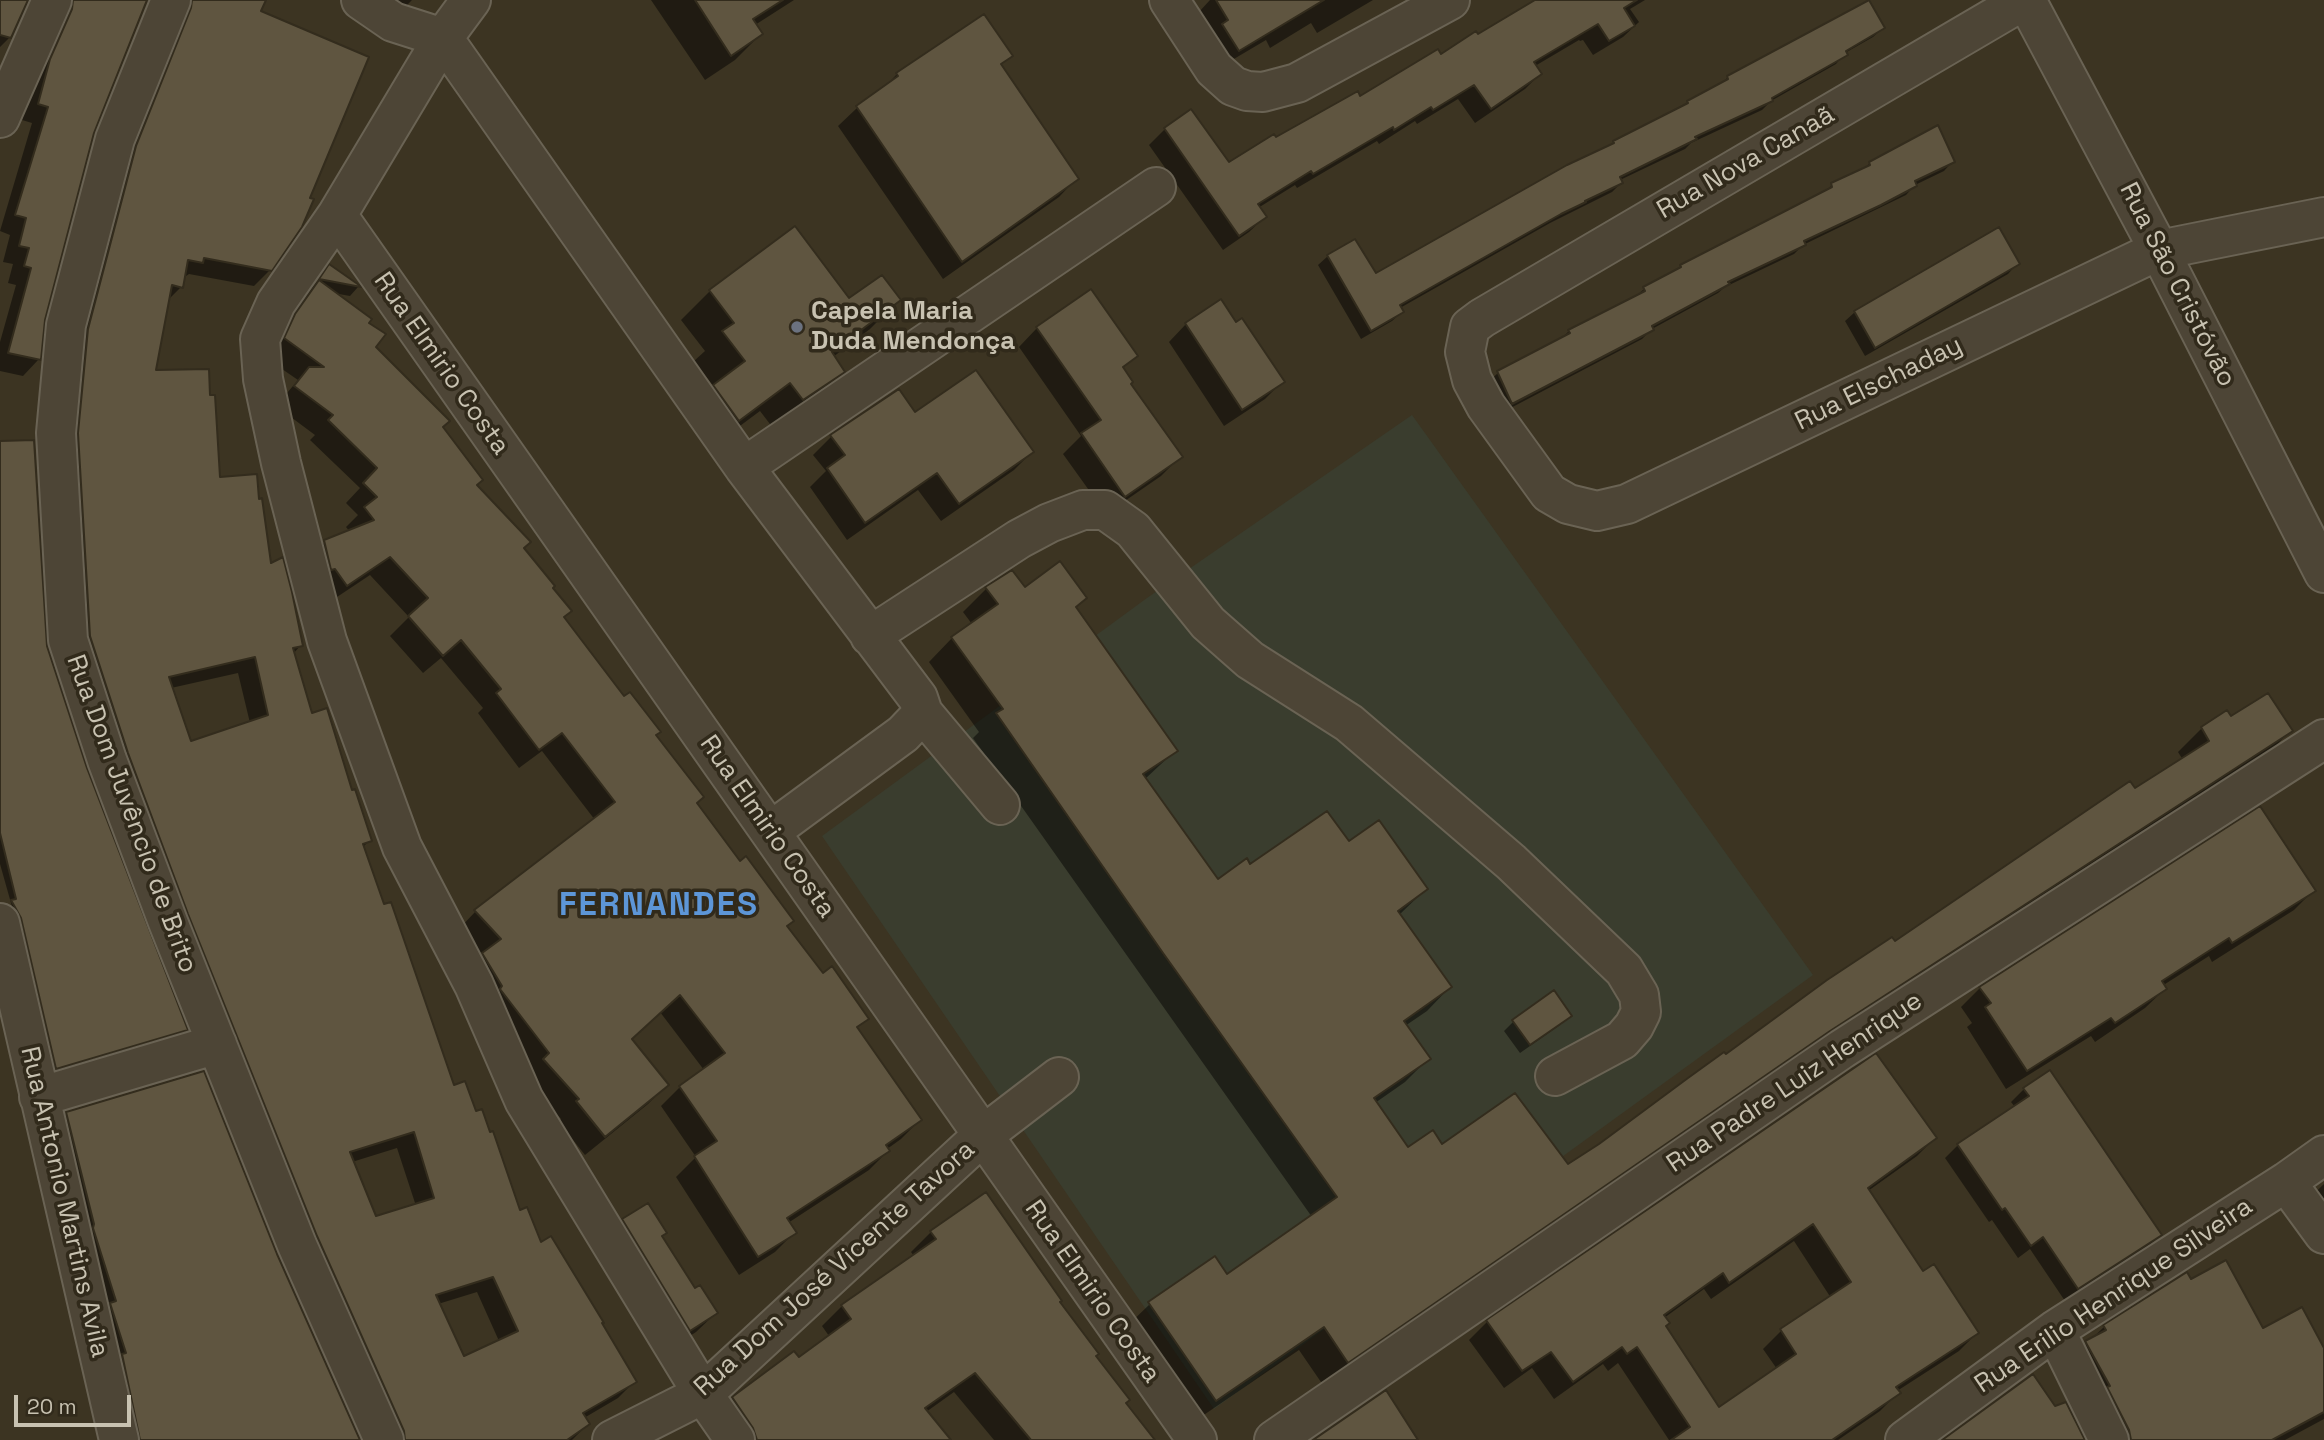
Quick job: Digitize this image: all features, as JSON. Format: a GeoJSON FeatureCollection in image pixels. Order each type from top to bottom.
{"type":"FeatureCollection","features":[{"type":"Feature","properties":{"kind":"street"},"geometry":{"type":"LineString","coordinates":[[0,118],[52,0]]}},
{"type":"Feature","properties":{"kind":"street","name":"Rua Dom Juvêncio de Brito"},"geometry":{"type":"LineString","coordinates":[[171,0],[115,139],[66,325],[56,433],[68,640],[107,760],[217,1044],[297,1245],[384,1440]]}},
{"type":"Feature","properties":{"kind":"street"},"geometry":{"type":"LineString","coordinates":[[361,0],[393,22],[443,38],[744,467],[918,698],[923,713],[1000,804]]}},
{"type":"Feature","properties":{"kind":"street"},"geometry":{"type":"LineString","coordinates":[[471,0],[443,38],[337,215],[276,303],[260,339],[263,379],[278,451],[327,641],[402,847],[474,985],[524,1100],[735,1440]]}},
{"type":"Feature","properties":{"kind":"street"},"geometry":{"type":"LineString","coordinates":[[1169,0],[1214,69],[1233,86],[1247,92],[1263,92],[1297,83],[1450,0]]}},
{"type":"Feature","properties":{"kind":"street","name":"Rua São Cristóvão"},"geometry":{"type":"LineString","coordinates":[[2025,0],[2159,250],[2324,573]]}},
{"type":"Feature","properties":{"kind":"street","name":"Rua Nova Canaã"},"geometry":{"type":"LineString","coordinates":[[1597,511],[1568,504],[1549,494],[1486,406],[1472,380],[1465,352],[1470,327],[2025,0]]}},
{"type":"Feature","properties":{"kind":"street"},"geometry":{"type":"LineString","coordinates":[[744,467],[1156,187]]}},
{"type":"Feature","properties":{"kind":"street","name":"Rua Elmirio Costa"},"geometry":{"type":"LineString","coordinates":[[337,215],[1197,1440]]}},
{"type":"Feature","properties":{"kind":"street","name":"Rua Elschaday"},"geometry":{"type":"LineString","coordinates":[[1597,511],[1628,504],[2159,250],[2324,217]]}},
{"type":"Feature","properties":{"kind":"street"},"geometry":{"type":"LineString","coordinates":[[870,636],[1019,538],[1083,510],[1105,510],[1133,530],[1208,623],[1250,660],[1349,723],[1511,862],[1624,970],[1639,995],[1641,1013],[1634,1026],[1622,1040],[1555,1076]]}},
{"type":"Feature","properties":{"kind":"street"},"geometry":{"type":"LineString","coordinates":[[771,831],[903,734],[923,713]]}},
{"type":"Feature","properties":{"kind":"street","name":"Rua Padre Luiz Henrique"},"geometry":{"type":"LineString","coordinates":[[1274,1440],[1842,1049],[2324,739]]}},
{"type":"Feature","properties":{"kind":"street","name":"Rua Antonio Martins Avila"},"geometry":{"type":"LineString","coordinates":[[0,923],[118,1440]]}},
{"type":"Feature","properties":{"kind":"street"},"geometry":{"type":"LineString","coordinates":[[39,1097],[217,1044]]}},
{"type":"Feature","properties":{"kind":"street","name":"Rua Dom José Vicente Tavora"},"geometry":{"type":"LineString","coordinates":[[612,1440],[704,1394],[982,1136],[1059,1077]]}},
{"type":"Feature","properties":{"kind":"street","name":"Rua Erilio Henrique Silveira"},"geometry":{"type":"LineString","coordinates":[[1905,1440],[2054,1330],[2324,1155]]}},
{"type":"Feature","properties":{"kind":"street"},"geometry":{"type":"LineString","coordinates":[[2286,1182],[2324,1234]]}},
{"type":"Feature","properties":{"kind":"street"},"geometry":{"type":"LineString","coordinates":[[2054,1330],[2109,1440]]}},
{"type":"Feature","properties":{"kind":"shaded area"},"geometry":{"type":"Polygon","coordinates":[[[1412,415],[1813,975],[1214,1409],[822,836],[1147,598],[1412,415]]]}},
{"type":"Feature","properties":{"kind":"building"},"geometry":{"type":"Polygon","coordinates":[[[0,0],[28,0],[11,38],[0,35],[0,0]]]}},
{"type":"Feature","properties":{"kind":"building"},"geometry":{"type":"Polygon","coordinates":[[[73,0],[147,0],[94,133],[45,320],[41,360],[8,353],[31,268],[24,266],[29,248],[19,246],[26,218],[15,215],[48,107],[38,104],[50,59],[72,9],[73,0]]]}},
{"type":"Feature","properties":{"kind":"building"},"geometry":{"type":"Polygon","coordinates":[[[192,0],[266,0],[261,11],[369,57],[310,198],[314,199],[302,227],[272,271],[204,258],[203,263],[188,260],[183,288],[172,285],[156,370],[209,369],[210,395],[215,395],[220,477],[257,474],[271,563],[283,557],[292,592],[303,646],[293,648],[312,713],[327,708],[352,790],[355,789],[372,841],[363,844],[384,904],[391,902],[454,1085],[465,1081],[476,1111],[482,1109],[490,1132],[493,1131],[520,1210],[527,1207],[541,1242],[551,1236],[637,1382],[583,1413],[590,1424],[567,1440],[405,1440],[404,1431],[317,1236],[188,914],[128,753],[90,636],[78,433],[88,329],[136,146],[192,0]],[[255,657],[169,677],[191,741],[268,715],[255,657]],[[414,1132],[350,1152],[376,1216],[434,1198],[414,1132]],[[493,1277],[436,1295],[464,1356],[518,1331],[493,1277]]]}},
{"type":"Feature","properties":{"kind":"building"},"geometry":{"type":"Polygon","coordinates":[[[695,0],[783,0],[753,19],[763,34],[731,56],[695,0]]]}},
{"type":"Feature","properties":{"kind":"building"},"geometry":{"type":"Polygon","coordinates":[[[1216,0],[1324,0],[1239,51],[1222,24],[1228,20],[1216,0]]]}},
{"type":"Feature","properties":{"kind":"building"},"geometry":{"type":"Polygon","coordinates":[[[1535,0],[1637,0],[1624,8],[1635,26],[1609,41],[1598,24],[1534,62],[1542,74],[1491,109],[1474,85],[1433,110],[1431,107],[1394,130],[1393,127],[1313,174],[1311,171],[1258,204],[1267,217],[1239,236],[1164,128],[1191,109],[1229,162],[1274,134],[1276,137],[1358,91],[1360,96],[1438,49],[1441,54],[1476,31],[1478,34],[1535,0]]]}},
{"type":"Feature","properties":{"kind":"building"},"geometry":{"type":"Polygon","coordinates":[[[1869,0],[1885,28],[1846,51],[1848,55],[1772,98],[1773,101],[1695,137],[1697,139],[1620,177],[1623,183],[1561,214],[1400,305],[1404,312],[1371,331],[1327,255],[1355,239],[1376,273],[1567,165],[1688,103],[1687,101],[1728,79],[1727,76],[1869,0]]]}},
{"type":"Feature","properties":{"kind":"building"},"geometry":{"type":"Polygon","coordinates":[[[984,14],[1013,56],[1001,64],[1079,179],[962,262],[856,106],[898,76],[896,73],[984,14]]]}},
{"type":"Feature","properties":{"kind":"building"},"geometry":{"type":"Polygon","coordinates":[[[1938,125],[1955,162],[1915,181],[1917,186],[1881,205],[1804,241],[1806,245],[1728,282],[1730,284],[1652,326],[1654,330],[1512,404],[1497,371],[1570,333],[1568,330],[1645,291],[1643,287],[1681,267],[1680,265],[1832,187],[1831,183],[1870,165],[1869,162],[1938,125]]]}},
{"type":"Feature","properties":{"kind":"building","name":"Capela Maria Duda Mendonça"},"geometry":{"type":"Polygon","coordinates":[[[795,226],[849,298],[882,275],[901,300],[832,352],[845,372],[803,400],[790,383],[739,421],[713,385],[745,361],[722,331],[734,323],[709,290],[795,226]]]}},
{"type":"Feature","properties":{"kind":"building"},"geometry":{"type":"Polygon","coordinates":[[[1999,227],[2020,264],[1875,348],[1854,311],[1999,227]]]}},
{"type":"Feature","properties":{"kind":"building"},"geometry":{"type":"Polygon","coordinates":[[[329,264],[359,285],[361,287],[319,279],[329,264]]]}},
{"type":"Feature","properties":{"kind":"building"},"geometry":{"type":"Polygon","coordinates":[[[319,280],[372,319],[369,323],[386,334],[376,347],[450,421],[443,427],[483,480],[477,485],[531,542],[524,548],[572,611],[564,617],[624,696],[630,692],[661,732],[656,735],[704,797],[697,803],[740,861],[746,856],[794,921],[787,926],[823,973],[832,966],[869,1019],[857,1027],[922,1120],[886,1145],[890,1151],[787,1218],[797,1233],[758,1257],[694,1156],[717,1141],[679,1086],[725,1053],[680,995],[632,1039],[669,1085],[605,1137],[576,1101],[579,1099],[543,1059],[549,1053],[500,989],[502,986],[482,953],[501,939],[474,910],[615,802],[562,733],[539,750],[496,693],[501,689],[461,640],[443,656],[408,616],[428,598],[390,557],[347,586],[335,569],[331,570],[324,540],[374,520],[364,507],[377,497],[363,483],[377,468],[328,420],[333,415],[294,386],[309,367],[324,367],[284,338],[295,314],[319,280]]]}},
{"type":"Feature","properties":{"kind":"building"},"geometry":{"type":"Polygon","coordinates":[[[1091,289],[1138,356],[1123,367],[1133,382],[1131,384],[1183,457],[1125,497],[1081,433],[1101,420],[1036,327],[1091,289]]]}},
{"type":"Feature","properties":{"kind":"building"},"geometry":{"type":"Polygon","coordinates":[[[1221,299],[1236,322],[1242,318],[1285,382],[1242,410],[1185,323],[1221,299]]]}},
{"type":"Feature","properties":{"kind":"building"},"geometry":{"type":"Polygon","coordinates":[[[976,370],[1034,452],[959,504],[937,473],[865,523],[827,468],[845,455],[830,435],[899,389],[915,412],[976,370]]]}},
{"type":"Feature","properties":{"kind":"building"},"geometry":{"type":"Polygon","coordinates":[[[34,440],[47,646],[87,768],[188,1030],[56,1069],[21,918],[11,900],[16,899],[0,833],[0,441],[34,440]]]}},
{"type":"Feature","properties":{"kind":"building"},"geometry":{"type":"Polygon","coordinates":[[[1060,561],[1087,598],[1076,607],[1178,751],[1143,774],[1218,879],[1247,858],[1250,864],[1327,811],[1349,841],[1379,820],[1428,889],[1398,911],[1452,987],[1404,1021],[1431,1059],[1374,1098],[1408,1147],[1433,1130],[1442,1144],[1515,1093],[1568,1164],[1724,1052],[1726,1054],[1827,980],[1892,937],[1895,941],[2130,781],[2135,788],[2209,741],[2201,727],[2227,710],[2231,716],[2268,693],[2293,731],[1830,1031],[1348,1363],[1324,1327],[1216,1401],[1148,1302],[1215,1256],[1227,1274],[1337,1197],[996,713],[1003,709],[951,637],[998,604],[985,587],[1012,570],[1025,587],[1060,561]]]}},
{"type":"Feature","properties":{"kind":"building"},"geometry":{"type":"Polygon","coordinates":[[[2260,806],[2316,891],[2232,943],[2229,938],[2162,981],[2167,989],[2115,1023],[2111,1018],[2027,1071],[1985,1007],[1991,1003],[1979,987],[2260,806]]]}},
{"type":"Feature","properties":{"kind":"building"},"geometry":{"type":"Polygon","coordinates":[[[1554,990],[1572,1016],[1530,1045],[1512,1020],[1554,990]]]}},
{"type":"Feature","properties":{"kind":"building"},"geometry":{"type":"Polygon","coordinates":[[[1876,1053],[1937,1138],[1868,1188],[1923,1271],[1934,1264],[1979,1333],[1896,1387],[1901,1393],[1832,1440],[1671,1440],[1690,1427],[1637,1347],[1627,1354],[1622,1347],[1573,1382],[1551,1352],[1522,1371],[1486,1320],[1876,1053]],[[1813,1224],[1729,1283],[1723,1273],[1664,1315],[1670,1323],[1666,1326],[1719,1407],[1796,1354],[1780,1329],[1851,1282],[1813,1224]]]}},
{"type":"Feature","properties":{"kind":"building"},"geometry":{"type":"Polygon","coordinates":[[[2050,1070],[2162,1235],[2078,1289],[2043,1237],[2031,1246],[2005,1208],[2002,1210],[1957,1144],[2029,1096],[2023,1088],[2050,1070]]]}},
{"type":"Feature","properties":{"kind":"building"},"geometry":{"type":"Polygon","coordinates":[[[204,1071],[277,1254],[360,1440],[140,1440],[122,1354],[126,1353],[110,1303],[116,1301],[93,1228],[66,1112],[204,1071]]]}},
{"type":"Feature","properties":{"kind":"building"},"geometry":{"type":"Polygon","coordinates":[[[986,1192],[1062,1301],[1060,1302],[1099,1354],[1096,1356],[1130,1400],[1126,1403],[1155,1440],[1031,1440],[975,1373],[925,1408],[951,1440],[757,1440],[753,1428],[732,1397],[794,1351],[799,1357],[851,1319],[841,1305],[936,1239],[930,1231],[986,1192]]]}},
{"type":"Feature","properties":{"kind":"building"},"geometry":{"type":"Polygon","coordinates":[[[648,1203],[667,1233],[662,1236],[695,1288],[700,1285],[718,1313],[690,1331],[622,1219],[648,1203]]]}},
{"type":"Feature","properties":{"kind":"building"},"geometry":{"type":"Polygon","coordinates":[[[2226,1260],[2263,1328],[2302,1307],[2324,1348],[2324,1412],[2272,1440],[2131,1440],[2129,1430],[2107,1387],[2110,1386],[2085,1341],[2106,1330],[2103,1325],[2187,1272],[2191,1279],[2226,1260]]]}},
{"type":"Feature","properties":{"kind":"building"},"geometry":{"type":"Polygon","coordinates":[[[2033,1374],[2055,1406],[2066,1402],[2085,1440],[1942,1440],[2033,1374]]]}},
{"type":"Feature","properties":{"kind":"building"},"geometry":{"type":"Polygon","coordinates":[[[1386,1390],[1418,1440],[1313,1440],[1386,1390]]]}},
{"type":"Feature","properties":{"kind":"place","name":"Capela Maria Duda Mendonça"},"geometry":{"type":"Point","coordinates":[797,327]}},
{"type":"Feature","properties":{"kind":"district","name":"FERNANDES"},"geometry":{"type":"Point","coordinates":[659,906]}}]}
